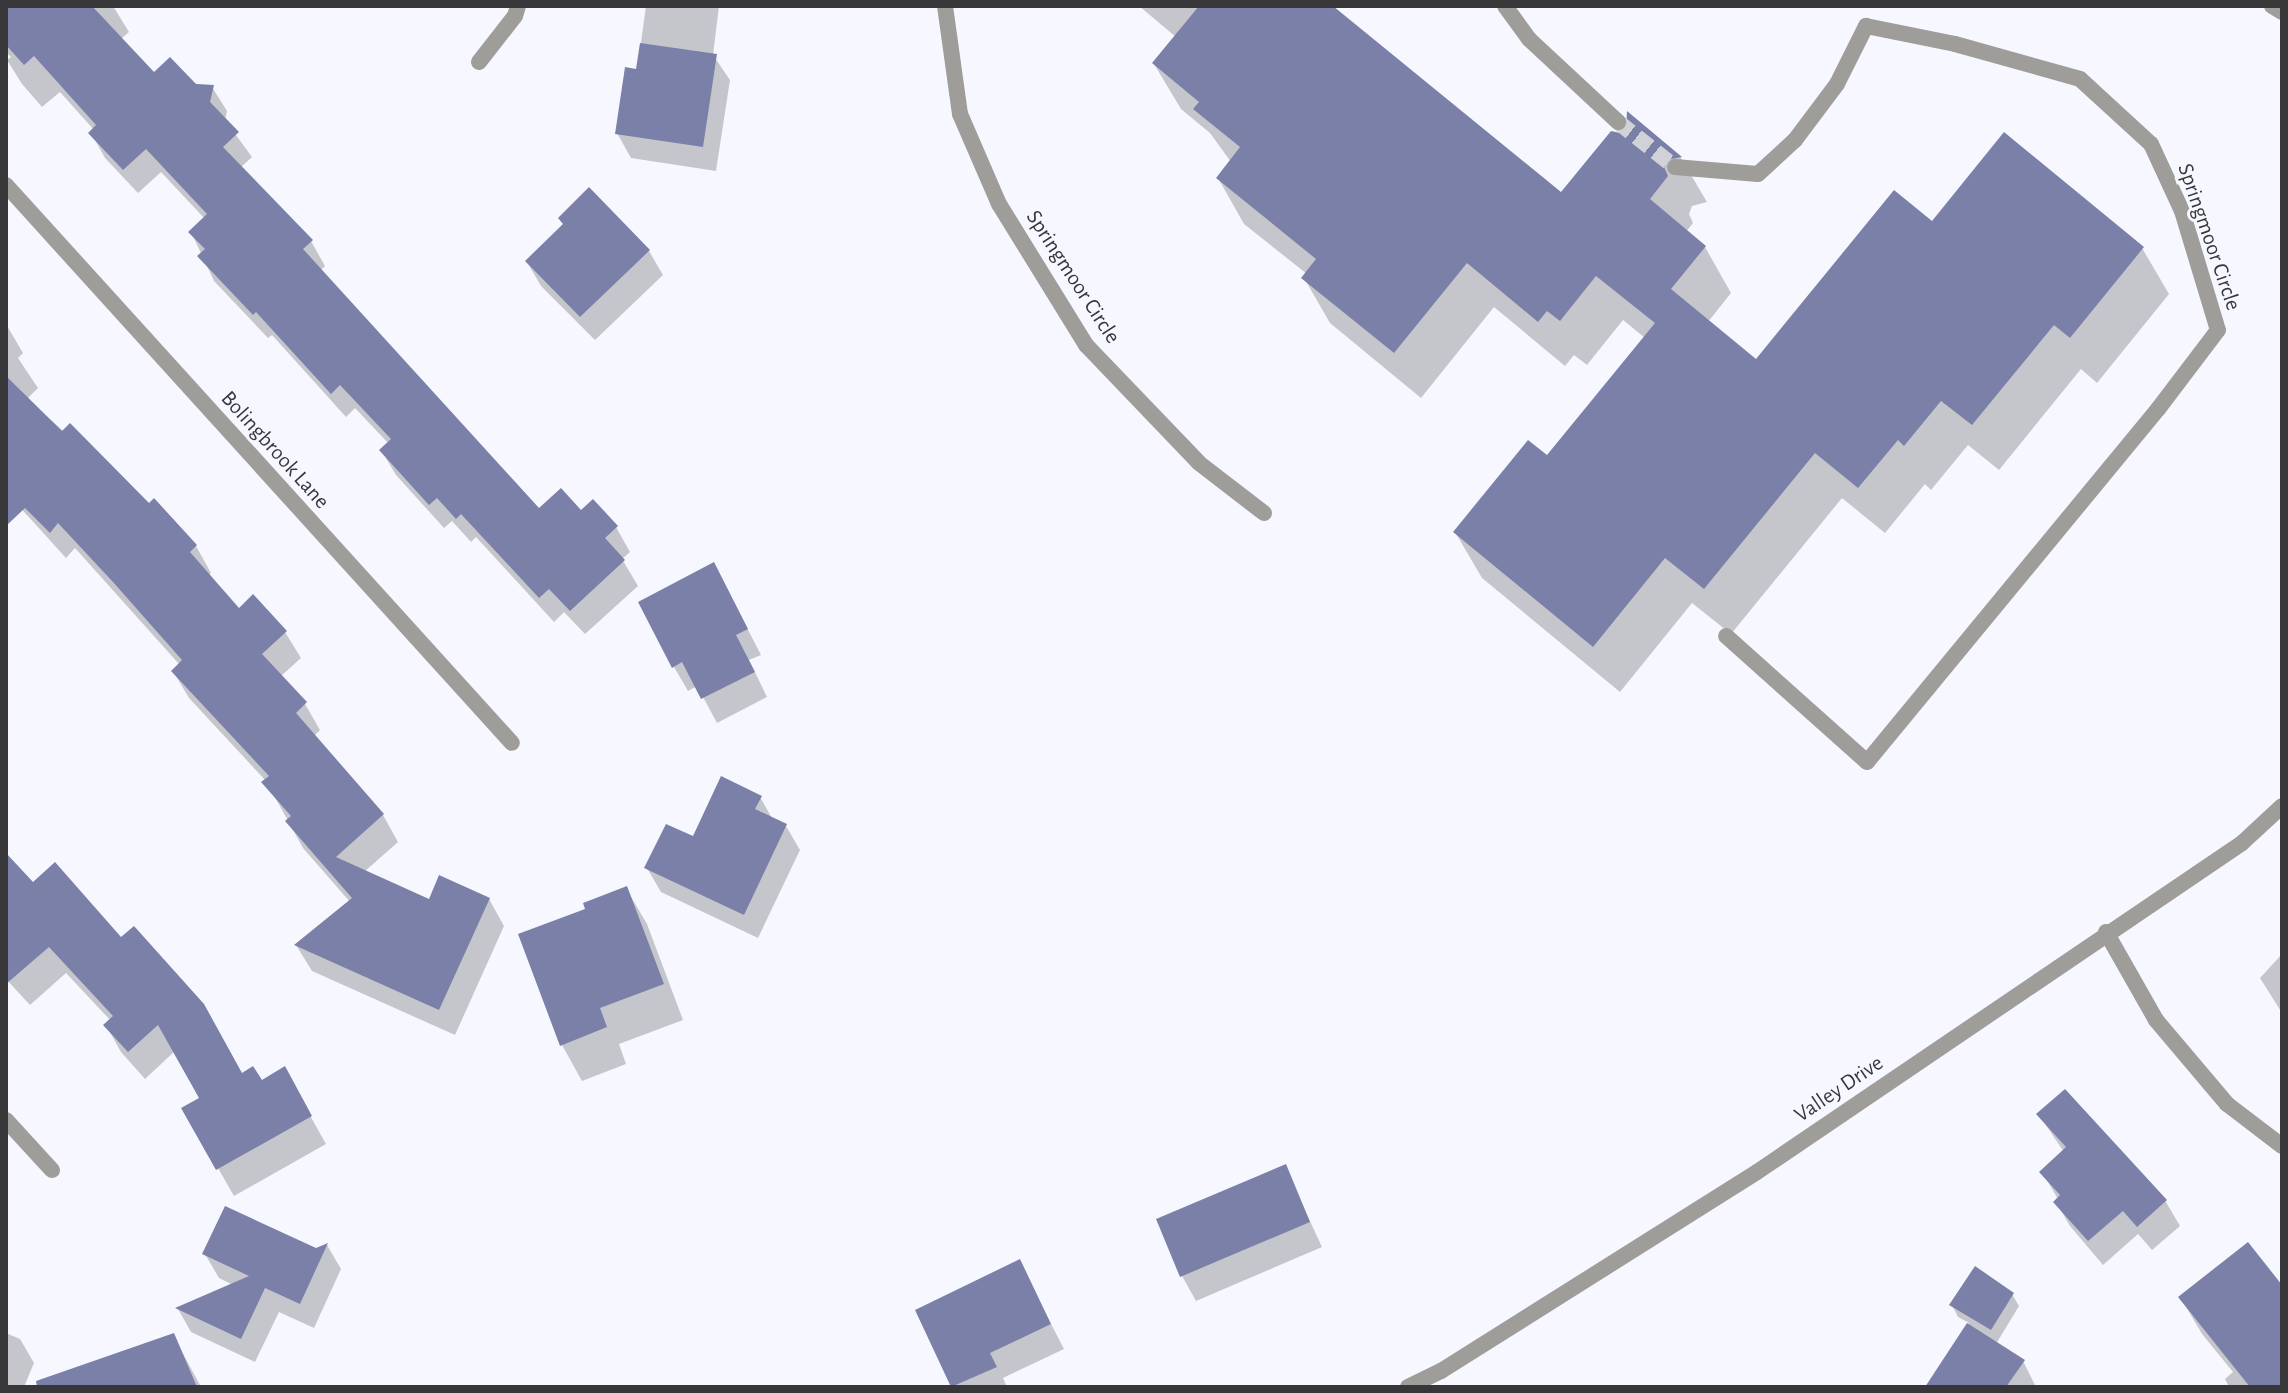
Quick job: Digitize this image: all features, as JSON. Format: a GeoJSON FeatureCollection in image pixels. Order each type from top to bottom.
{"type":"FeatureCollection","features":[{"type":"Feature","properties":{"kind":"street"},"geometry":{"type":"LineString","coordinates":[[479,62],[515,16],[518,6]]}},
{"type":"Feature","properties":{"kind":"street","name":"Springmoor Circle"},"geometry":{"type":"LineString","coordinates":[[945,6],[960,114],[999,204],[1086,345],[1199,463],[1264,513]]}},
{"type":"Feature","properties":{"kind":"street"},"geometry":{"type":"LineString","coordinates":[[1505,6],[1529,39],[1618,122]]}},
{"type":"Feature","properties":{"kind":"street"},"geometry":{"type":"LineString","coordinates":[[2272,6],[2282,12]]}},
{"type":"Feature","properties":{"kind":"street","name":"Springmoor Circle"},"geometry":{"type":"LineString","coordinates":[[1675,167],[1758,174],[1795,140],[1837,84],[1866,26],[1955,44],[2080,79],[2151,144],[2182,211],[2218,330],[1867,762],[1726,636]]}},
{"type":"Feature","properties":{"kind":"street","name":"Bolingbrook Lane"},"geometry":{"type":"LineString","coordinates":[[6,185],[512,743]]}},
{"type":"Feature","properties":{"kind":"street","name":"Valley Drive"},"geometry":{"type":"LineString","coordinates":[[1408,1387],[1441,1371],[1757,1172],[2106,932],[2242,843],[2282,806]]}},
{"type":"Feature","properties":{"kind":"street"},"geometry":{"type":"LineString","coordinates":[[2106,932],[2137,989],[2166,1032],[2227,1104],[2282,1146]]}},
{"type":"Feature","properties":{"kind":"street"},"geometry":{"type":"LineString","coordinates":[[6,1120],[52,1170]]}},
{"type":"Feature","properties":{"kind":"building"},"geometry":{"type":"Polygon","coordinates":[[[6,6],[92,6],[154,72],[170,57],[196,84],[214,85],[210,102],[239,132],[223,147],[313,240],[303,249],[539,508],[561,488],[581,510],[593,499],[618,526],[605,538],[625,560],[570,611],[549,589],[539,598],[461,514],[456,519],[437,498],[429,505],[379,450],[391,439],[340,385],[331,394],[256,312],[253,315],[197,256],[205,249],[188,232],[207,214],[146,149],[123,170],[88,133],[96,125],[34,56],[24,65],[6,45],[6,6]]]}},
{"type":"Feature","properties":{"kind":"building"},"geometry":{"type":"Polygon","coordinates":[[[1199,6],[1333,6],[1561,192],[1611,131],[1620,133],[1626,129],[1627,111],[1682,157],[1666,160],[1664,167],[1668,176],[1650,199],[1706,246],[1671,289],[1756,359],[1894,190],[1932,221],[2004,132],[2144,247],[2070,338],[2054,325],[1972,425],[1941,401],[1904,446],[1898,440],[1858,488],[1815,453],[1704,589],[1665,558],[1593,647],[1453,532],[1528,440],[1547,455],[1655,323],[1596,276],[1560,321],[1547,311],[1538,322],[1467,263],[1394,353],[1301,278],[1316,259],[1216,178],[1240,147],[1193,109],[1199,102],[1152,63],[1199,6]]]}},
{"type":"Feature","properties":{"kind":"building"},"geometry":{"type":"Polygon","coordinates":[[[640,43],[717,54],[703,147],[615,134],[625,67],[636,69],[640,43]]]}},
{"type":"Feature","properties":{"kind":"building"},"geometry":{"type":"Polygon","coordinates":[[[589,187],[650,250],[580,317],[525,261],[563,224],[558,218],[589,187]]]}},
{"type":"Feature","properties":{"kind":"building"},"geometry":{"type":"Polygon","coordinates":[[[6,376],[62,431],[70,423],[149,503],[154,498],[197,545],[190,552],[239,608],[253,594],[287,631],[262,654],[307,702],[296,713],[384,814],[336,857],[429,899],[439,875],[490,898],[439,1010],[294,945],[352,898],[285,821],[291,816],[261,782],[269,776],[171,671],[182,660],[58,523],[50,533],[25,508],[6,526],[6,376]]]}},
{"type":"Feature","properties":{"kind":"building"},"geometry":{"type":"Polygon","coordinates":[[[714,562],[748,629],[736,635],[755,672],[701,699],[682,662],[672,668],[638,602],[714,562]]]}},
{"type":"Feature","properties":{"kind":"building"},"geometry":{"type":"Polygon","coordinates":[[[721,776],[762,796],[755,809],[787,824],[744,915],[644,868],[666,824],[693,836],[721,776]]]}},
{"type":"Feature","properties":{"kind":"building"},"geometry":{"type":"Polygon","coordinates":[[[6,853],[33,882],[55,862],[121,937],[134,926],[204,1004],[242,1073],[253,1066],[262,1080],[285,1066],[312,1116],[216,1170],[181,1108],[199,1098],[158,1025],[128,1052],[103,1025],[113,1016],[49,947],[6,984],[6,853]]]}},
{"type":"Feature","properties":{"kind":"building"},"geometry":{"type":"Polygon","coordinates":[[[627,886],[664,984],[600,1008],[607,1027],[560,1046],[518,934],[585,909],[583,903],[627,886]]]}},
{"type":"Feature","properties":{"kind":"building"},"geometry":{"type":"Polygon","coordinates":[[[2065,1089],[2167,1200],[2137,1227],[2123,1211],[2088,1241],[2053,1202],[2060,1195],[2039,1172],[2066,1147],[2036,1114],[2065,1089]]]}},
{"type":"Feature","properties":{"kind":"building"},"geometry":{"type":"Polygon","coordinates":[[[1286,1164],[1310,1222],[1180,1277],[1156,1219],[1286,1164]]]}},
{"type":"Feature","properties":{"kind":"building"},"geometry":{"type":"Polygon","coordinates":[[[225,1206],[316,1248],[328,1243],[300,1304],[265,1288],[241,1339],[175,1308],[249,1276],[202,1254],[225,1206]]]}},
{"type":"Feature","properties":{"kind":"building"},"geometry":{"type":"Polygon","coordinates":[[[2248,1242],[2282,1285],[2282,1387],[2250,1387],[2178,1297],[2248,1242]]]}},
{"type":"Feature","properties":{"kind":"building"},"geometry":{"type":"Polygon","coordinates":[[[1020,1259],[1051,1324],[990,1353],[997,1367],[951,1387],[915,1310],[1020,1259]]]}},
{"type":"Feature","properties":{"kind":"building"},"geometry":{"type":"Polygon","coordinates":[[[1975,1266],[2014,1293],[1991,1330],[1949,1305],[1975,1266]]]}},
{"type":"Feature","properties":{"kind":"building"},"geometry":{"type":"Polygon","coordinates":[[[1967,1323],[2025,1360],[2006,1387],[1925,1387],[1967,1323]]]}},
{"type":"Feature","properties":{"kind":"building"},"geometry":{"type":"Polygon","coordinates":[[[174,1333],[197,1387],[37,1387],[36,1381],[174,1333]]]}},
{"type":"Feature","properties":{"kind":"tunnel"},"geometry":{"type":"LineString","coordinates":[[1618,122],[1675,167]]}}]}
